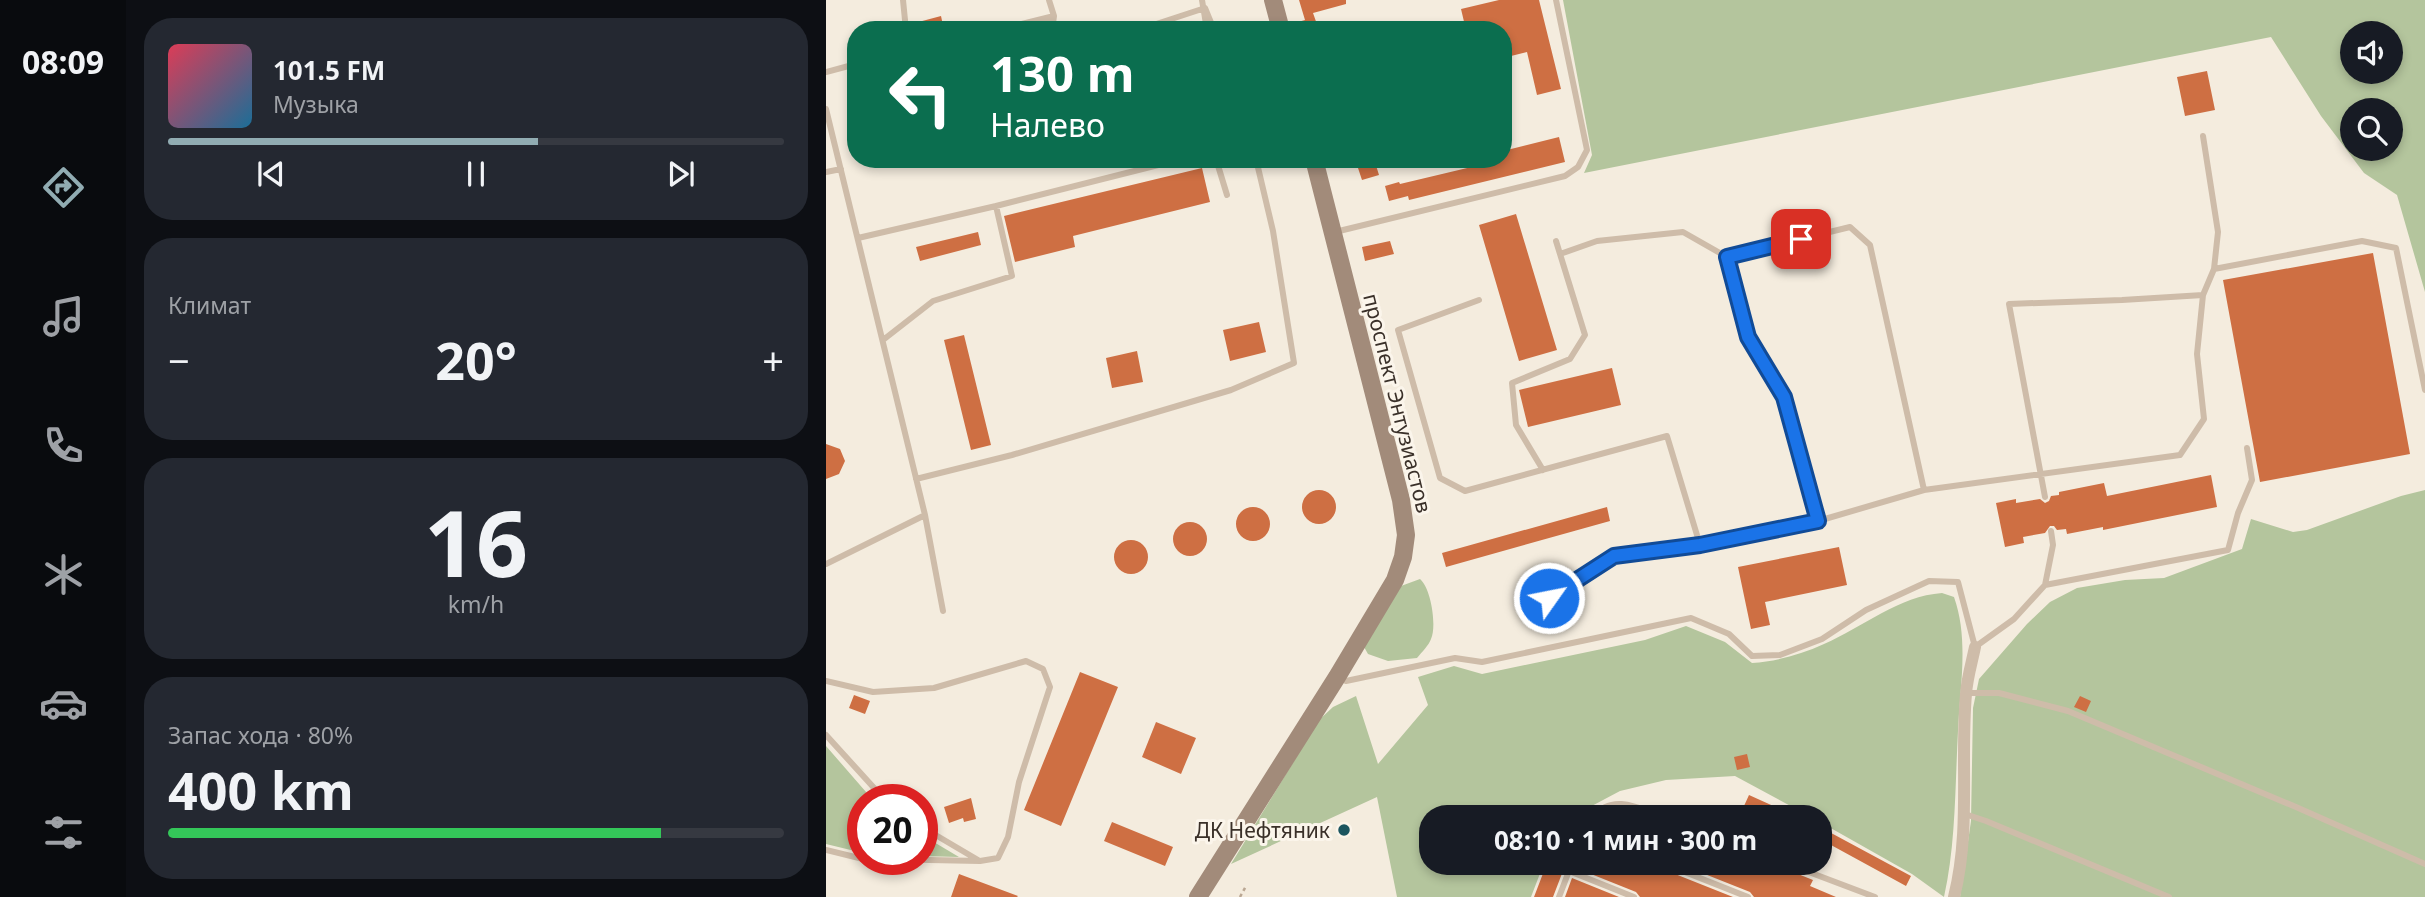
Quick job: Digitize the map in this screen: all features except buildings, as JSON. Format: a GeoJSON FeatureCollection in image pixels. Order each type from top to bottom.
{"type":"FeatureCollection","features":[{"type":"Feature","properties":{"kind":"street"},"geometry":{"type":"LineString","coordinates":[[1273,0],[1279,21]]}},
{"type":"Feature","properties":{"kind":"street","name":"проспект Энтузиастов"},"geometry":{"type":"LineString","coordinates":[[1198,897],[1337,677],[1395,580],[1403,558],[1406,535],[1401,500],[1316,168]]}},
{"type":"Feature","properties":{"kind":"street"},"geometry":{"type":"LineString","coordinates":[[1954,897],[1959,880],[1965,814],[1966,693],[1975,647]]}},
{"type":"Feature","properties":{"kind":"lane"},"geometry":{"type":"LineString","coordinates":[[903,0],[905,21]]}},
{"type":"Feature","properties":{"kind":"lane"},"geometry":{"type":"LineString","coordinates":[[1049,0],[1053,21]]}},
{"type":"Feature","properties":{"kind":"lane"},"geometry":{"type":"LineString","coordinates":[[1202,0],[1210,21]]}},
{"type":"Feature","properties":{"kind":"lane"},"geometry":{"type":"LineString","coordinates":[[1332,232],[1565,176],[1578,167],[1587,149],[1556,0]]}},
{"type":"Feature","properties":{"kind":"lane"},"geometry":{"type":"LineString","coordinates":[[1165,21],[1205,8]]}},
{"type":"Feature","properties":{"kind":"lane"},"geometry":{"type":"LineString","coordinates":[[1205,8],[1206,21]]}},
{"type":"Feature","properties":{"kind":"lane"},"geometry":{"type":"LineString","coordinates":[[1034,21],[1054,16]]}},
{"type":"Feature","properties":{"kind":"lane"},"geometry":{"type":"LineString","coordinates":[[826,72],[847,66]]}},
{"type":"Feature","properties":{"kind":"lane"},"geometry":{"type":"LineString","coordinates":[[826,109],[925,515],[943,611]]}},
{"type":"Feature","properties":{"kind":"lane"},"geometry":{"type":"LineString","coordinates":[[1527,611],[1614,556],[1700,545],[1818,521],[1924,490],[2180,455],[2204,419],[2197,354],[2203,295],[2214,269],[2218,232],[2203,136]]}},
{"type":"Feature","properties":{"kind":"lane"},"geometry":{"type":"LineString","coordinates":[[858,238],[1146,168]]}},
{"type":"Feature","properties":{"kind":"lane"},"geometry":{"type":"LineString","coordinates":[[1219,168],[1227,195]]}},
{"type":"Feature","properties":{"kind":"lane"},"geometry":{"type":"LineString","coordinates":[[916,480],[1012,455],[1231,390],[1294,363],[1273,231],[1258,168]]}},
{"type":"Feature","properties":{"kind":"lane"},"geometry":{"type":"LineString","coordinates":[[826,172],[841,169]]}},
{"type":"Feature","properties":{"kind":"lane"},"geometry":{"type":"LineString","coordinates":[[883,340],[933,301],[1012,276],[996,206]]}},
{"type":"Feature","properties":{"kind":"lane"},"geometry":{"type":"LineString","coordinates":[[1560,254],[1597,241],[1683,232],[1727,257],[1850,227],[1870,245],[1924,490]]}},
{"type":"Feature","properties":{"kind":"lane"},"geometry":{"type":"LineString","coordinates":[[1543,470],[1516,425],[1511,383],[1570,359],[1585,335],[1556,241]]}},
{"type":"Feature","properties":{"kind":"lane"},"geometry":{"type":"LineString","coordinates":[[2214,269],[2362,241],[2396,248],[2425,390]]}},
{"type":"Feature","properties":{"kind":"lane"},"geometry":{"type":"LineString","coordinates":[[1727,257],[1748,337],[1784,397],[1818,521]]}},
{"type":"Feature","properties":{"kind":"lane"},"geometry":{"type":"LineString","coordinates":[[2045,497],[2008,304],[2203,295]]}},
{"type":"Feature","properties":{"kind":"lane"},"geometry":{"type":"LineString","coordinates":[[1479,300],[1398,330],[1440,478],[1465,491],[1667,436],[1700,545]]}},
{"type":"Feature","properties":{"kind":"lane"},"geometry":{"type":"LineString","coordinates":[[2045,585],[2228,550],[2238,513],[2252,480],[2247,448]]}},
{"type":"Feature","properties":{"kind":"lane"},"geometry":{"type":"LineString","coordinates":[[826,564],[925,515]]}},
{"type":"Feature","properties":{"kind":"lane"},"geometry":{"type":"LineString","coordinates":[[1337,677],[1346,681],[1455,658],[1482,662],[1691,618],[1729,634],[1752,656],[1780,655],[1822,639],[1866,610],[1929,581],[1958,582],[1975,647],[2014,619],[2045,585],[2053,545],[2051,531]]}},
{"type":"Feature","properties":{"kind":"lane"},"geometry":{"type":"LineString","coordinates":[[826,681],[873,692],[934,688],[1026,661],[1042,669],[1050,687],[1019,782],[1008,837],[999,858],[980,861],[938,860]]}},
{"type":"Feature","properties":{"kind":"lane"},"geometry":{"type":"LineString","coordinates":[[1966,693],[1999,693],[2068,711],[2425,864]]}},
{"type":"Feature","properties":{"kind":"lane"},"geometry":{"type":"LineString","coordinates":[[826,735],[870,784]]}},
{"type":"Feature","properties":{"kind":"lane"},"geometry":{"type":"LineString","coordinates":[[1610,805],[1631,805]]}},
{"type":"Feature","properties":{"kind":"lane"},"geometry":{"type":"LineString","coordinates":[[1965,814],[2169,897]]}},
{"type":"Feature","properties":{"kind":"lane"},"geometry":{"type":"LineString","coordinates":[[938,836],[980,861]]}},
{"type":"Feature","properties":{"kind":"lane"},"geometry":{"type":"LineString","coordinates":[[826,850],[847,855]]}},
{"type":"Feature","properties":{"kind":"lane"},"geometry":{"type":"LineString","coordinates":[[1559,897],[1567,875]]}},
{"type":"Feature","properties":{"kind":"lane"},"geometry":{"type":"LineString","coordinates":[[1579,875],[1634,897]]}},
{"type":"Feature","properties":{"kind":"lane"},"geometry":{"type":"LineString","coordinates":[[1692,875],[1748,897]]}},
{"type":"Feature","properties":{"kind":"lane"},"geometry":{"type":"LineString","coordinates":[[1816,875],[1875,897]]}},
{"type":"Feature","properties":{"kind":"path"},"geometry":{"type":"LineString","coordinates":[[1240,897],[1246,886]]}},
{"type":"Feature","properties":{"kind":"green space"},"geometry":{"type":"Polygon","coordinates":[[[1563,0],[2425,0],[2425,292],[2397,195],[2364,173],[2355,161],[2403,161],[2403,98],[2340,98],[2340,141],[2271,37],[1584,173],[1592,155],[1563,0]]]}},
{"type":"Feature","properties":{"kind":"green space"},"geometry":{"type":"Polygon","coordinates":[[[2425,490],[2425,897],[1960,897],[1971,821],[1973,708],[1979,679],[2050,602],[2077,588],[2125,580],[2164,578],[2242,549],[2251,519],[2293,532],[2307,530],[2425,490]]]}},
{"type":"Feature","properties":{"kind":"green space"},"geometry":{"type":"Polygon","coordinates":[[[1420,579],[1427,590],[1433,617],[1433,633],[1427,646],[1417,658],[1388,661],[1368,654],[1364,647],[1401,586],[1420,579]]]}},
{"type":"Feature","properties":{"kind":"green space"},"geometry":{"type":"Polygon","coordinates":[[[1942,593],[1954,597],[1961,629],[1962,680],[1953,835],[1944,897],[1912,874],[1832,829],[1832,805],[1789,805],[1735,776],[1666,780],[1620,791],[1594,805],[1419,805],[1419,875],[1539,875],[1531,897],[1397,897],[1377,797],[1231,864],[1319,720],[1333,707],[1356,696],[1378,764],[1428,705],[1418,677],[1454,666],[1482,674],[1645,640],[1686,626],[1725,642],[1752,663],[1770,661],[1815,648],[1896,606],[1926,595],[1942,593]]]}},
{"type":"Feature","properties":{"kind":"green space"},"geometry":{"type":"Polygon","coordinates":[[[826,746],[859,784],[847,784],[847,849],[826,844],[826,746]]]}},
{"type":"Feature","properties":{"kind":"green space"},"geometry":{"type":"Polygon","coordinates":[[[938,845],[959,857],[938,856],[938,845]]]}},
{"type":"Feature","properties":{"kind":"place","name":"ДК Нефтяник"},"geometry":{"type":"Point","coordinates":[1344,830]}},
{"type":"Feature","properties":{"kind":"route"},"geometry":{"type":"LineString","coordinates":[[1549,598],[1614,556],[1700,545],[1818,521],[1784,397],[1748,337],[1727,257],[1801,239]]}}]}
